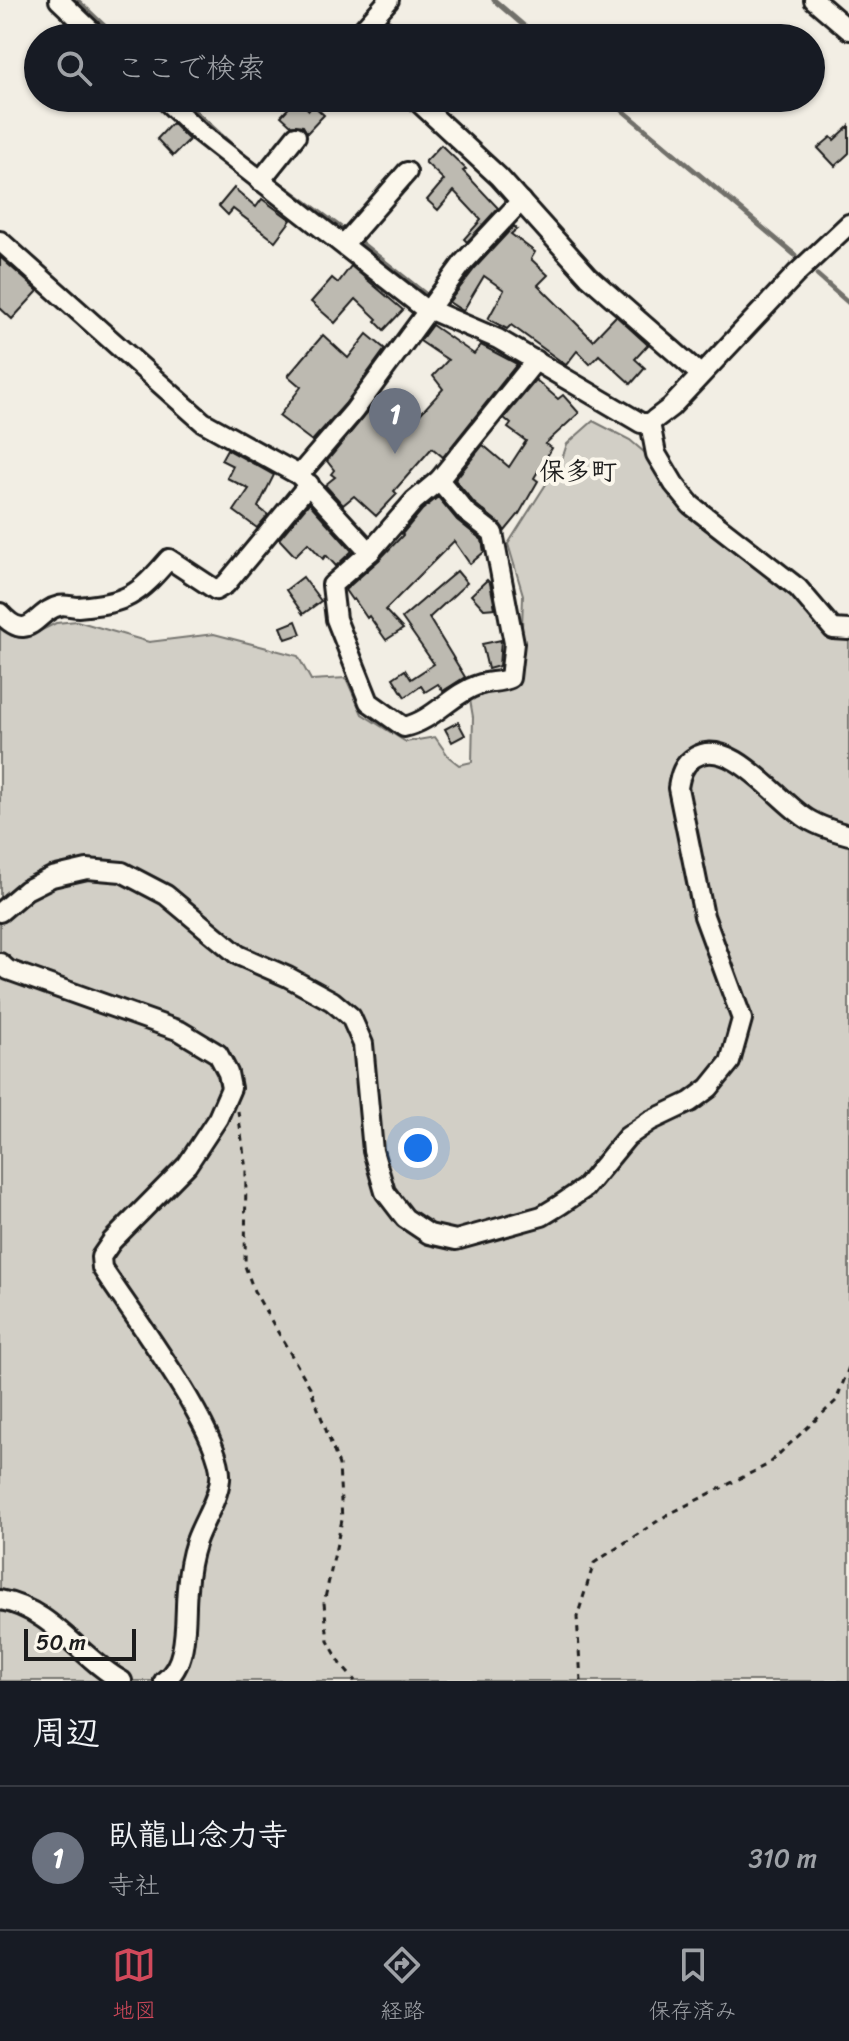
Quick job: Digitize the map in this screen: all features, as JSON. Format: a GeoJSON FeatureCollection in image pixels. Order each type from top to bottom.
{"type":"FeatureCollection","features":[{"type":"Feature","properties":{"kind":"street"},"geometry":{"type":"LineString","coordinates":[[59,0],[84,24]]}},
{"type":"Feature","properties":{"kind":"street"},"geometry":{"type":"LineString","coordinates":[[368,24],[389,0]]}},
{"type":"Feature","properties":{"kind":"street"},"geometry":{"type":"LineString","coordinates":[[814,0],[849,30]]}},
{"type":"Feature","properties":{"kind":"street"},"geometry":{"type":"LineString","coordinates":[[178,112],[260,181],[349,238],[428,309],[498,339],[531,366],[651,428]]}},
{"type":"Feature","properties":{"kind":"street"},"geometry":{"type":"LineString","coordinates":[[430,112],[521,201],[589,277],[700,374]]}},
{"type":"Feature","properties":{"kind":"street"},"geometry":{"type":"LineString","coordinates":[[260,181],[296,136]]}},
{"type":"Feature","properties":{"kind":"street"},"geometry":{"type":"LineString","coordinates":[[349,238],[407,172]]}},
{"type":"Feature","properties":{"kind":"street"},"geometry":{"type":"LineString","coordinates":[[0,613],[14,625],[29,626],[58,606],[76,607],[120,601],[148,583],[169,559],[216,590],[226,584],[428,309],[483,238],[521,201]]}},
{"type":"Feature","properties":{"kind":"street"},"geometry":{"type":"LineString","coordinates":[[651,428],[815,254],[849,224]]}},
{"type":"Feature","properties":{"kind":"street"},"geometry":{"type":"LineString","coordinates":[[0,241],[203,422],[304,479],[370,552]]}},
{"type":"Feature","properties":{"kind":"street"},"geometry":{"type":"LineString","coordinates":[[439,480],[466,512],[493,533],[514,643],[510,678],[495,684],[476,685],[418,724],[404,727],[369,702],[336,619],[332,585],[370,552],[414,501],[439,480],[531,366]]}},
{"type":"Feature","properties":{"kind":"street"},"geometry":{"type":"LineString","coordinates":[[651,428],[656,454],[691,505],[798,588],[833,629],[849,630]]}},
{"type":"Feature","properties":{"kind":"street"},"geometry":{"type":"LineString","coordinates":[[0,912],[26,890],[52,877],[87,869],[122,872],[166,895],[238,955],[332,1001],[351,1017],[363,1044],[373,1151],[385,1192],[405,1218],[429,1234],[456,1240],[542,1216],[560,1205],[585,1188],[627,1137],[650,1121],[690,1102],[709,1088],[730,1062],[742,1019],[701,902],[678,788],[688,761],[705,751],[718,751],[741,763],[778,798],[806,818],[849,835]]}},
{"type":"Feature","properties":{"kind":"street"},"geometry":{"type":"LineString","coordinates":[[0,963],[8,970],[180,1031],[218,1054],[228,1073],[231,1088],[218,1118],[187,1165],[112,1241],[101,1257],[102,1268],[203,1421],[221,1464],[220,1483],[195,1543],[187,1585],[181,1657],[170,1677],[164,1681]]}},
{"type":"Feature","properties":{"kind":"street"},"geometry":{"type":"LineString","coordinates":[[0,1600],[12,1602],[61,1630],[122,1681]]}},
{"type":"Feature","properties":{"kind":"path"},"geometry":{"type":"LineString","coordinates":[[231,1088],[240,1118],[246,1170],[245,1266],[254,1291],[310,1387],[339,1465],[342,1520],[324,1603],[328,1641],[355,1681]]}},
{"type":"Feature","properties":{"kind":"path"},"geometry":{"type":"LineString","coordinates":[[581,1681],[577,1617],[594,1563],[667,1515],[767,1465],[836,1401],[849,1367]]}},
{"type":"Feature","properties":{"kind":"shaded area"},"geometry":{"type":"Polygon","coordinates":[[[593,421],[630,440],[644,452],[686,510],[849,636],[849,1681],[0,1681],[0,625],[15,637],[30,636],[56,623],[77,621],[149,642],[214,634],[298,656],[311,680],[346,678],[362,714],[406,742],[435,737],[459,765],[472,762],[473,717],[469,694],[514,684],[521,662],[523,595],[508,544],[562,459],[567,444],[593,421]]]}},
{"type":"Feature","properties":{"kind":"building"},"geometry":{"type":"Polygon","coordinates":[[[285,112],[321,112],[324,115],[307,133],[303,126],[291,125],[281,116],[285,112]]]}},
{"type":"Feature","properties":{"kind":"building"},"geometry":{"type":"Polygon","coordinates":[[[172,123],[189,140],[173,156],[157,139],[172,123]]]}},
{"type":"Feature","properties":{"kind":"building"},"geometry":{"type":"Polygon","coordinates":[[[849,126],[849,153],[835,166],[818,148],[831,137],[834,140],[849,126]]]}},
{"type":"Feature","properties":{"kind":"building"},"geometry":{"type":"Polygon","coordinates":[[[441,145],[466,169],[463,171],[498,208],[467,242],[464,239],[481,220],[454,191],[438,210],[427,200],[444,180],[425,162],[441,145]]]}},
{"type":"Feature","properties":{"kind":"building"},"geometry":{"type":"Polygon","coordinates":[[[234,188],[256,207],[262,199],[291,220],[275,241],[233,209],[228,215],[219,206],[234,188]]]}},
{"type":"Feature","properties":{"kind":"building"},"geometry":{"type":"Polygon","coordinates":[[[514,226],[517,229],[511,234],[535,252],[531,259],[548,275],[538,285],[593,340],[616,316],[648,345],[635,359],[645,368],[631,384],[599,355],[590,364],[577,351],[566,365],[511,325],[507,329],[488,319],[504,290],[484,276],[463,311],[449,302],[514,226]]]}},
{"type":"Feature","properties":{"kind":"building"},"geometry":{"type":"Polygon","coordinates":[[[0,257],[38,291],[12,319],[0,308],[0,257]]]}},
{"type":"Feature","properties":{"kind":"building"},"geometry":{"type":"Polygon","coordinates":[[[351,266],[403,310],[384,330],[356,299],[335,323],[311,302],[332,278],[338,283],[351,266]]]}},
{"type":"Feature","properties":{"kind":"building"},"geometry":{"type":"Polygon","coordinates":[[[432,325],[474,354],[481,345],[517,364],[443,457],[432,448],[376,516],[354,496],[343,505],[325,485],[335,477],[327,461],[371,408],[403,433],[443,389],[433,376],[448,360],[420,341],[432,325]]]}},
{"type":"Feature","properties":{"kind":"building"},"geometry":{"type":"Polygon","coordinates":[[[367,334],[385,349],[345,404],[312,441],[279,416],[301,387],[288,376],[323,335],[348,358],[367,334]]]}},
{"type":"Feature","properties":{"kind":"building"},"geometry":{"type":"Polygon","coordinates":[[[536,380],[558,399],[563,395],[579,413],[545,444],[552,448],[534,478],[538,481],[505,531],[474,503],[455,480],[483,445],[509,467],[526,441],[508,428],[511,424],[504,418],[536,380]]]}},
{"type":"Feature","properties":{"kind":"building"},"geometry":{"type":"Polygon","coordinates":[[[227,449],[274,475],[258,507],[268,515],[257,528],[234,511],[249,489],[227,478],[233,466],[221,460],[227,449]]]}},
{"type":"Feature","properties":{"kind":"building"},"geometry":{"type":"Polygon","coordinates":[[[438,497],[457,520],[482,540],[484,552],[470,564],[454,541],[385,610],[403,629],[386,640],[345,590],[379,560],[422,510],[438,497]]]}},
{"type":"Feature","properties":{"kind":"building"},"geometry":{"type":"Polygon","coordinates":[[[309,503],[352,551],[336,566],[326,555],[323,559],[308,543],[295,556],[279,539],[309,503]]]}},
{"type":"Feature","properties":{"kind":"building"},"geometry":{"type":"Polygon","coordinates":[[[457,571],[467,583],[429,618],[465,677],[443,691],[438,684],[425,692],[421,686],[405,697],[393,678],[405,670],[411,679],[434,664],[402,618],[457,571]]]}},
{"type":"Feature","properties":{"kind":"building"},"geometry":{"type":"Polygon","coordinates":[[[303,577],[321,601],[303,614],[286,590],[303,577]]]}},
{"type":"Feature","properties":{"kind":"building"},"geometry":{"type":"Polygon","coordinates":[[[487,580],[495,608],[484,609],[471,595],[487,580]]]}},
{"type":"Feature","properties":{"kind":"building"},"geometry":{"type":"Polygon","coordinates":[[[296,621],[301,634],[286,639],[281,627],[296,621]]]}},
{"type":"Feature","properties":{"kind":"building"},"geometry":{"type":"Polygon","coordinates":[[[501,640],[499,666],[488,669],[482,644],[501,640]]]}},
{"type":"Feature","properties":{"kind":"building"},"geometry":{"type":"Polygon","coordinates":[[[458,722],[465,735],[452,742],[445,729],[458,722]]]}},
{"type":"Feature","properties":{"kind":"waterway"},"geometry":{"type":"LineString","coordinates":[[77,0],[102,24]]}},
{"type":"Feature","properties":{"kind":"waterway"},"geometry":{"type":"LineString","coordinates":[[494,0],[522,24]]}},
{"type":"Feature","properties":{"kind":"waterway"},"geometry":{"type":"LineString","coordinates":[[195,112],[237,150]]}},
{"type":"Feature","properties":{"kind":"waterway"},"geometry":{"type":"LineString","coordinates":[[625,112],[795,255]]}},
{"type":"Feature","properties":{"kind":"waterway"},"geometry":{"type":"LineString","coordinates":[[270,176],[348,233]]}},
{"type":"Feature","properties":{"kind":"waterway"},"geometry":{"type":"LineString","coordinates":[[356,239],[430,298]]}},
{"type":"Feature","properties":{"kind":"waterway"},"geometry":{"type":"LineString","coordinates":[[817,275],[849,303]]}},
{"type":"Feature","properties":{"kind":"place","name":"臥龍山念力寺"},"geometry":{"type":"Point","coordinates":[395,454]}},
{"type":"Feature","properties":{"kind":"district","name":"保多町"},"geometry":{"type":"Point","coordinates":[578,471]}}]}
